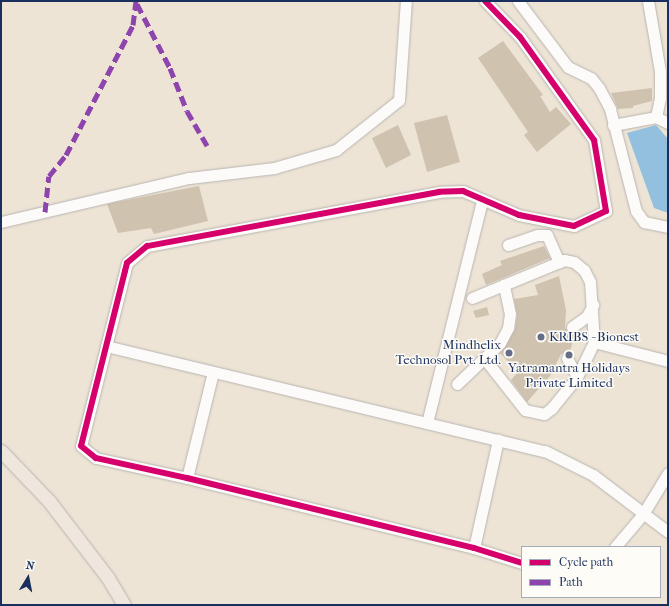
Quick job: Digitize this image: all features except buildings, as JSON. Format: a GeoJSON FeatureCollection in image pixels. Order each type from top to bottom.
{"type":"FeatureCollection","features":[{"type":"Feature","properties":{"kind":"main road"},"geometry":{"type":"LineString","coordinates":[[1,451],[49,501],[108,578],[124,605]]}},
{"type":"Feature","properties":{"kind":"street"},"geometry":{"type":"LineString","coordinates":[[1,222],[189,178],[274,168],[336,150],[399,100],[406,1]]}},
{"type":"Feature","properties":{"kind":"street"},"geometry":{"type":"LineString","coordinates":[[485,1],[520,37],[594,140],[606,211],[574,226],[519,215],[482,201],[463,191],[439,192],[147,246],[128,263],[82,446],[96,458],[187,478],[474,548],[521,563]]}},
{"type":"Feature","properties":{"kind":"street"},"geometry":{"type":"LineString","coordinates":[[518,1],[568,67],[591,78],[599,88],[610,109],[636,211],[644,222],[668,227]]}},
{"type":"Feature","properties":{"kind":"street"},"geometry":{"type":"LineString","coordinates":[[648,1],[660,71],[660,98],[656,117]]}},
{"type":"Feature","properties":{"kind":"street"},"geometry":{"type":"LineString","coordinates":[[613,125],[656,117],[668,123]]}},
{"type":"Feature","properties":{"kind":"street"},"geometry":{"type":"LineString","coordinates":[[427,423],[482,201]]}},
{"type":"Feature","properties":{"kind":"street"},"geometry":{"type":"LineString","coordinates":[[508,245],[537,235],[547,235],[559,262]]}},
{"type":"Feature","properties":{"kind":"street"},"geometry":{"type":"LineString","coordinates":[[472,298],[559,262],[574,262],[584,270],[590,282],[593,304],[594,342],[576,378],[552,408],[544,414],[525,410],[516,402],[484,358]]}},
{"type":"Feature","properties":{"kind":"street"},"geometry":{"type":"LineString","coordinates":[[457,384],[500,343],[508,328],[510,314],[504,285]]}},
{"type":"Feature","properties":{"kind":"street"},"geometry":{"type":"LineString","coordinates":[[572,327],[587,316],[593,304]]}},
{"type":"Feature","properties":{"kind":"street"},"geometry":{"type":"LineString","coordinates":[[594,342],[668,361]]}},
{"type":"Feature","properties":{"kind":"street"},"geometry":{"type":"LineString","coordinates":[[106,346],[545,451],[593,475],[668,532]]}},
{"type":"Feature","properties":{"kind":"street"},"geometry":{"type":"LineString","coordinates":[[566,358],[576,378]]}},
{"type":"Feature","properties":{"kind":"street"},"geometry":{"type":"LineString","coordinates":[[187,478],[213,372]]}},
{"type":"Feature","properties":{"kind":"street"},"geometry":{"type":"LineString","coordinates":[[474,548],[498,440]]}},
{"type":"Feature","properties":{"kind":"street"},"geometry":{"type":"LineString","coordinates":[[617,546],[643,514],[668,472]]}},
{"type":"Feature","properties":{"kind":"water"},"geometry":{"type":"Polygon","coordinates":[[[656,125],[668,139],[668,213],[654,208],[627,133],[656,125]]]}},
{"type":"Feature","properties":{"kind":"marked path"},"geometry":{"type":"LineString","coordinates":[[45,212],[49,176],[66,155],[133,25],[136,1]]}},
{"type":"Feature","properties":{"kind":"marked path"},"geometry":{"type":"LineString","coordinates":[[137,4],[170,68],[187,111],[209,149]]}},
{"type":"Feature","properties":{"kind":"cycle path"},"geometry":{"type":"LineString","coordinates":[[485,1],[520,37],[594,140],[606,211],[574,226],[519,215],[463,191],[439,192],[147,246],[127,263],[81,446],[96,458],[187,478],[474,548],[521,563]]}},
{"type":"Feature","properties":{"kind":"place","name":"KRIBS - Bionest"},"geometry":{"type":"Point","coordinates":[541,337]}},
{"type":"Feature","properties":{"kind":"place","name":"Mindhelix Technosol Pvt. Ltd."},"geometry":{"type":"Point","coordinates":[509,353]}},
{"type":"Feature","properties":{"kind":"place","name":"Yatramantra Holidays Private Limited"},"geometry":{"type":"Point","coordinates":[569,355]}}]}
